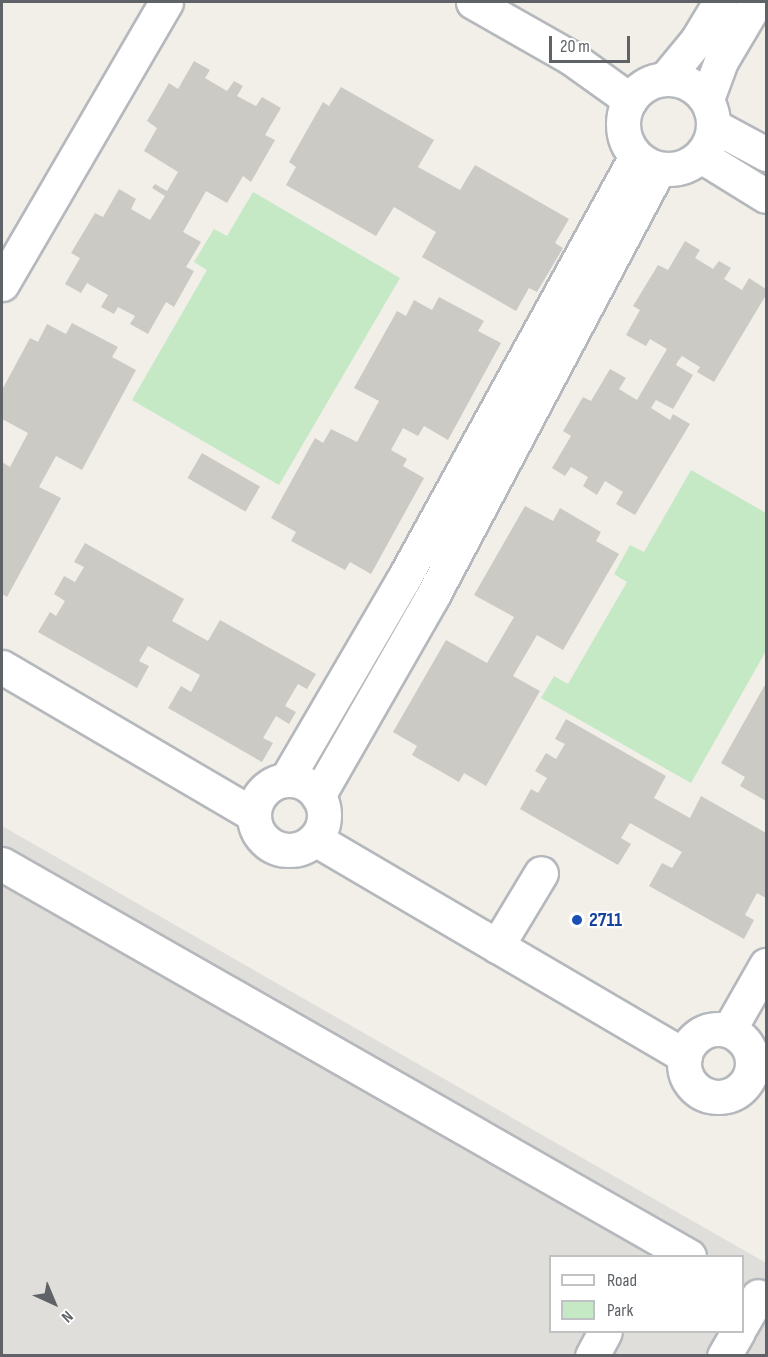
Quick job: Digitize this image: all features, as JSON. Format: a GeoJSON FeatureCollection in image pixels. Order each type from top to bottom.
{"type":"FeatureCollection","features":[{"type":"Feature","properties":{"kind":"street"},"geometry":{"type":"LineString","coordinates":[[2,284],[166,2]]}},
{"type":"Feature","properties":{"kind":"street"},"geometry":{"type":"LineString","coordinates":[[473,2],[570,57],[630,100]]}},
{"type":"Feature","properties":{"kind":"street"},"geometry":{"type":"LineString","coordinates":[[665,79],[697,40],[720,2]]}},
{"type":"Feature","properties":{"kind":"street"},"geometry":{"type":"LineString","coordinates":[[756,2],[721,61],[707,127],[682,168],[647,163],[628,147],[622,123],[630,100],[651,82],[665,79],[681,80],[707,127],[766,196]]}},
{"type":"Feature","properties":{"kind":"street"},"geometry":{"type":"LineString","coordinates":[[707,127],[766,154]]}},
{"type":"Feature","properties":{"kind":"street"},"geometry":{"type":"LineString","coordinates":[[285,780],[647,163]]}},
{"type":"Feature","properties":{"kind":"street"},"geometry":{"type":"LineString","coordinates":[[318,796],[432,597],[647,163]]}},
{"type":"Feature","properties":{"kind":"street"},"geometry":{"type":"LineString","coordinates":[[2,667],[254,815]]}},
{"type":"Feature","properties":{"kind":"street"},"geometry":{"type":"LineString","coordinates":[[285,780],[305,783],[318,796],[324,816],[315,838],[294,850],[282,849],[262,837],[254,815],[261,794],[270,785],[285,780]]}},
{"type":"Feature","properties":{"kind":"street"},"geometry":{"type":"LineString","coordinates":[[315,838],[685,1056]]}},
{"type":"Feature","properties":{"kind":"street"},"geometry":{"type":"LineString","coordinates":[[2,864],[652,1248],[681,1255]]}},
{"type":"Feature","properties":{"kind":"street"},"geometry":{"type":"LineString","coordinates":[[497,945],[541,873]]}},
{"type":"Feature","properties":{"kind":"street"},"geometry":{"type":"LineString","coordinates":[[729,1030],[766,965]]}},
{"type":"Feature","properties":{"kind":"street"},"geometry":{"type":"LineString","coordinates":[[715,1029],[729,1030],[739,1036],[759,1042],[753,1066],[755,1093],[724,1097],[703,1094],[687,1078],[685,1056],[701,1034],[715,1029]]}},
{"type":"Feature","properties":{"kind":"street"},"geometry":{"type":"LineString","coordinates":[[744,1320],[756,1295]]}},
{"type":"Feature","properties":{"kind":"street"},"geometry":{"type":"LineString","coordinates":[[591,1356],[604,1333]]}},
{"type":"Feature","properties":{"kind":"street"},"geometry":{"type":"LineString","coordinates":[[724,1356],[737,1333]]}},
{"type":"Feature","properties":{"kind":"shaded area"},"geometry":{"type":"Polygon","coordinates":[[[2,826],[766,1263],[766,1355],[2,1355],[2,826]]]}},
{"type":"Feature","properties":{"kind":"green space"},"geometry":{"type":"Polygon","coordinates":[[[253,192],[400,278],[279,485],[132,400],[207,270],[194,262],[214,229],[227,236],[253,192]]]}},
{"type":"Feature","properties":{"kind":"green space"},"geometry":{"type":"Polygon","coordinates":[[[691,470],[766,513],[766,651],[691,783],[541,698],[554,676],[568,684],[627,582],[614,574],[630,545],[644,552],[691,470]]]}},
{"type":"Feature","properties":{"kind":"building"},"geometry":{"type":"Polygon","coordinates":[[[194,61],[210,70],[205,78],[227,91],[234,81],[243,86],[237,96],[256,106],[262,97],[281,108],[265,135],[275,140],[251,182],[243,176],[227,203],[206,191],[183,232],[201,242],[186,267],[194,271],[174,307],[166,302],[148,334],[130,324],[135,316],[118,307],[114,314],[101,307],[108,295],[87,283],[81,293],[65,284],[80,258],[71,253],[95,213],[103,217],[119,189],[136,199],[131,209],[150,220],[165,196],[152,188],[155,184],[167,191],[178,172],[144,151],[157,128],[147,121],[169,83],[178,89],[194,61]]]}},
{"type":"Feature","properties":{"kind":"building"},"geometry":{"type":"Polygon","coordinates":[[[341,87],[434,140],[418,167],[460,190],[475,165],[569,219],[555,243],[563,248],[537,292],[529,288],[516,311],[422,257],[436,232],[394,207],[376,236],[286,185],[296,167],[289,162],[323,102],[329,106],[341,87]]]}},
{"type":"Feature","properties":{"kind":"building"},"geometry":{"type":"Polygon","coordinates":[[[685,241],[700,250],[695,258],[713,269],[719,261],[731,268],[724,279],[742,290],[749,278],[766,289],[766,295],[714,382],[697,372],[700,367],[682,356],[678,361],[676,365],[693,375],[673,409],[656,400],[651,408],[670,420],[673,414],[690,424],[635,515],[616,504],[623,492],[605,481],[597,495],[583,486],[588,477],[571,467],[565,476],[552,468],[571,436],[563,431],[583,397],[591,401],[610,369],[626,378],[619,389],[637,400],[667,349],[650,339],[646,346],[626,335],[640,310],[633,306],[658,265],[668,270],[685,241]]]}},
{"type":"Feature","properties":{"kind":"building"},"geometry":{"type":"Polygon","coordinates":[[[439,297],[484,321],[478,331],[501,343],[448,440],[424,426],[418,436],[403,428],[391,450],[407,459],[403,466],[424,478],[371,574],[350,562],[345,570],[291,541],[296,532],[271,518],[315,438],[323,443],[331,429],[357,442],[379,401],[354,388],[397,311],[406,316],[414,300],[432,310],[439,297]]]}},
{"type":"Feature","properties":{"kind":"building"},"geometry":{"type":"Polygon","coordinates":[[[72,323],[118,347],[112,357],[136,370],[82,470],[56,456],[39,487],[61,498],[7,597],[2,594],[2,462],[10,467],[28,433],[2,419],[2,390],[30,338],[38,342],[47,324],[66,334],[72,323]]]}},
{"type":"Feature","properties":{"kind":"building"},"geometry":{"type":"Polygon","coordinates":[[[202,453],[260,486],[246,512],[188,478],[202,453]]]}},
{"type":"Feature","properties":{"kind":"building"},"geometry":{"type":"Polygon","coordinates":[[[525,506],[553,521],[560,508],[601,532],[596,541],[619,554],[563,650],[537,635],[513,676],[540,691],[486,786],[464,773],[459,782],[412,755],[417,746],[393,732],[446,640],[487,663],[514,617],[474,595],[525,506]]]}},
{"type":"Feature","properties":{"kind":"building"},"geometry":{"type":"Polygon","coordinates":[[[85,543],[184,599],[172,621],[208,641],[220,620],[316,674],[307,689],[298,684],[285,706],[296,712],[289,724],[276,716],[263,738],[273,743],[262,762],[168,708],[181,686],[191,692],[200,675],[148,646],[139,661],[149,666],[137,688],[38,632],[50,612],[56,616],[65,601],[54,594],[64,576],[75,582],[84,567],[74,562],[85,543]]]}},
{"type":"Feature","properties":{"kind":"building"},"geometry":{"type":"Polygon","coordinates":[[[766,683],[766,801],[740,786],[745,777],[721,763],[766,683]]]}},
{"type":"Feature","properties":{"kind":"building"},"geometry":{"type":"Polygon","coordinates":[[[566,719],[666,776],[654,798],[690,818],[701,796],[766,833],[766,898],[757,893],[745,915],[754,920],[744,939],[649,886],[662,863],[672,868],[682,852],[630,823],[621,838],[631,844],[618,865],[520,809],[531,789],[538,793],[547,778],[535,771],[546,753],[556,759],[565,744],[555,739],[566,719]]]}},
{"type":"Feature","properties":{"kind":"place","name":"2711"},"geometry":{"type":"Point","coordinates":[577,920]}}]}
